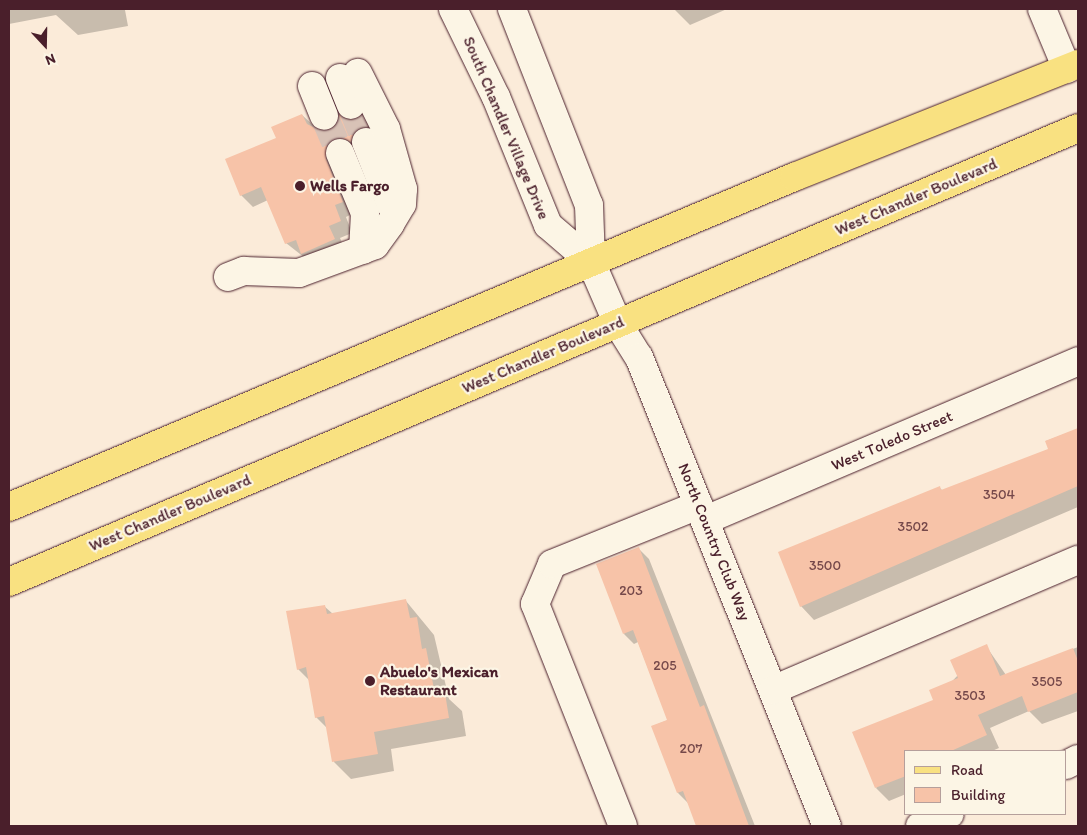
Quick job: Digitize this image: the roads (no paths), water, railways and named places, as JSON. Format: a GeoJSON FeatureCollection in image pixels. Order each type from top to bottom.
{"type":"FeatureCollection","features":[{"type":"Feature","properties":{"kind":"main road"},"geometry":{"type":"LineString","coordinates":[[9,507],[591,262],[1072,67]]}},
{"type":"Feature","properties":{"kind":"main road","name":"West Chandler Boulevard"},"geometry":{"type":"LineString","coordinates":[[9,582],[1078,128]]}},
{"type":"Feature","properties":{"kind":"street","name":"South Chandler Village Drive"},"geometry":{"type":"LineString","coordinates":[[454,9],[496,96],[548,225],[591,262]]}},
{"type":"Feature","properties":{"kind":"street"},"geometry":{"type":"LineString","coordinates":[[512,9],[589,205],[591,262]]}},
{"type":"Feature","properties":{"kind":"street"},"geometry":{"type":"LineString","coordinates":[[1042,9],[1072,67]]}},
{"type":"Feature","properties":{"kind":"street"},"geometry":{"type":"LineString","coordinates":[[228,277],[244,271],[299,273],[378,238],[402,204],[403,189],[386,128],[333,80],[337,111]]}},
{"type":"Feature","properties":{"kind":"street"},"geometry":{"type":"LineString","coordinates":[[353,148],[391,202],[378,238],[366,213],[353,148]]}},
{"type":"Feature","properties":{"kind":"street","name":"North Country Club Way"},"geometry":{"type":"LineString","coordinates":[[591,262],[618,324],[639,357],[703,512],[827,826]]}},
{"type":"Feature","properties":{"kind":"street","name":"West Toledo Street"},"geometry":{"type":"LineString","coordinates":[[623,826],[535,604],[552,564],[703,512],[1078,361]]}},
{"type":"Feature","properties":{"kind":"street"},"geometry":{"type":"LineString","coordinates":[[773,690],[1078,560]]}},
{"type":"Feature","properties":{"kind":"street"},"geometry":{"type":"LineString","coordinates":[[920,826],[948,815]]}},
{"type":"Feature","properties":{"kind":"tunnel"},"geometry":{"type":"LineString","coordinates":[[351,105],[366,142]]}},
{"type":"Feature","properties":{"kind":"tunnel"},"geometry":{"type":"LineString","coordinates":[[324,116],[340,153]]}},
{"type":"Feature","properties":{"kind":"place","name":"Wells Fargo"},"geometry":{"type":"Point","coordinates":[300,186]}},
{"type":"Feature","properties":{"kind":"place","name":"Abuelo's Mexican Restaurant"},"geometry":{"type":"Point","coordinates":[370,681]}}]}
